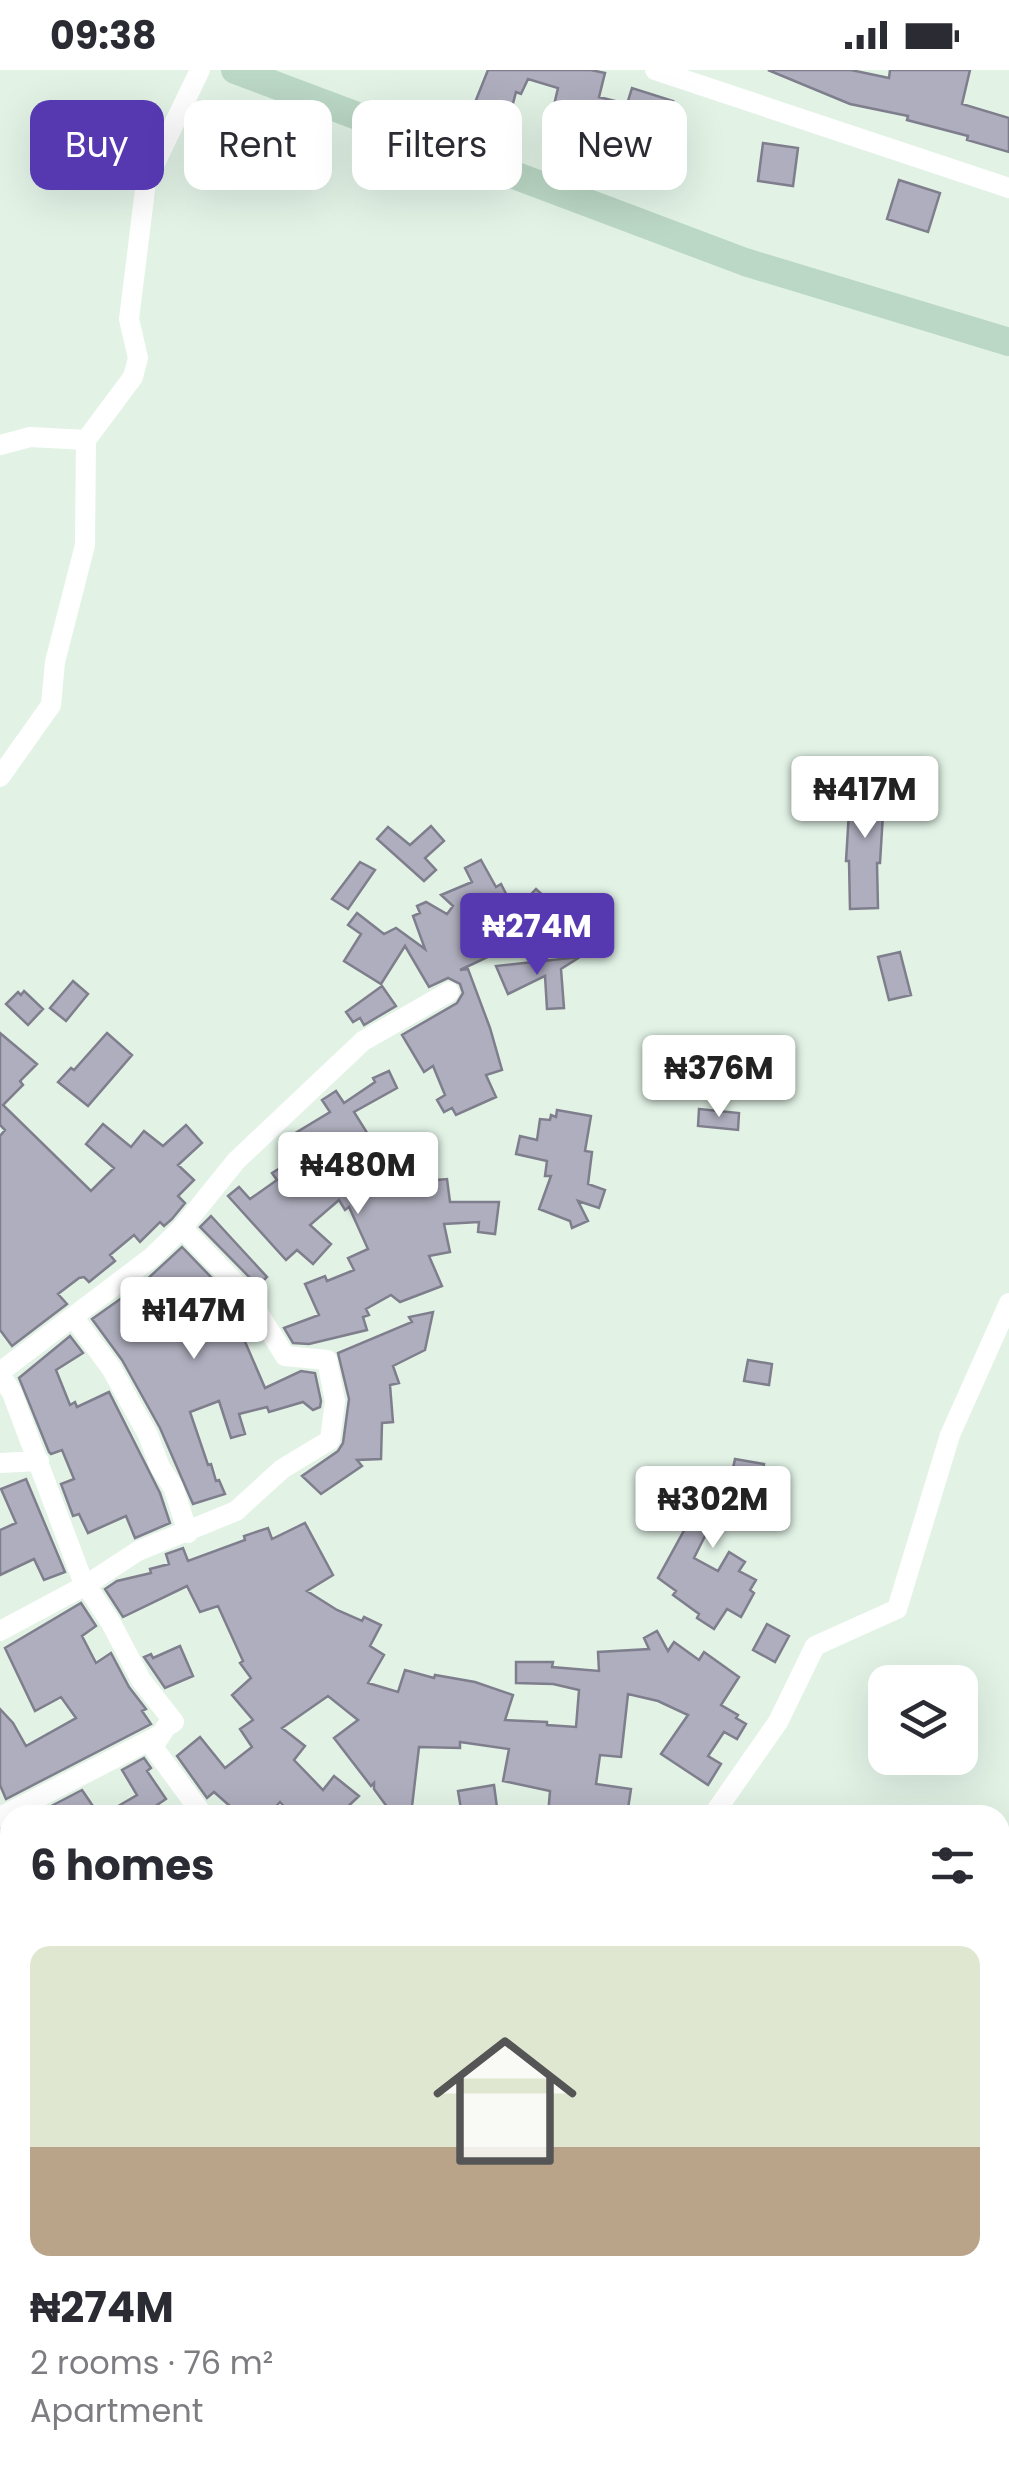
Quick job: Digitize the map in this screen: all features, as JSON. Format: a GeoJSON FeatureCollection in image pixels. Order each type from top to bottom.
{"type":"FeatureCollection","features":[{"type":"Feature","properties":{"kind":"main road"},"geometry":{"type":"LineString","coordinates":[[235,70],[745,262],[1009,342]]}},
{"type":"Feature","properties":{"kind":"street"},"geometry":{"type":"LineString","coordinates":[[0,778],[52,706],[55,662],[86,545],[86,440],[133,376],[138,358],[129,319],[146,182],[200,70]]}},
{"type":"Feature","properties":{"kind":"street"},"geometry":{"type":"LineString","coordinates":[[655,70],[1009,188]]}},
{"type":"Feature","properties":{"kind":"street"},"geometry":{"type":"LineString","coordinates":[[0,444],[30,437],[86,440]]}},
{"type":"Feature","properties":{"kind":"street"},"geometry":{"type":"LineString","coordinates":[[23,1805],[160,1735],[174,1722],[141,1680],[86,1584],[12,1393],[0,1373],[152,1257],[182,1228],[236,1161],[363,1041],[449,992]]}},
{"type":"Feature","properties":{"kind":"street"},"geometry":{"type":"LineString","coordinates":[[0,1631],[138,1551],[236,1511],[282,1469],[330,1440],[335,1401],[326,1360],[285,1356],[248,1296],[182,1228]]}},
{"type":"Feature","properties":{"kind":"street"},"geometry":{"type":"LineString","coordinates":[[721,1805],[778,1722],[815,1646],[897,1609],[950,1435],[1009,1303]]}},
{"type":"Feature","properties":{"kind":"street"},"geometry":{"type":"LineString","coordinates":[[74,1318],[111,1368],[158,1454],[188,1533]]}},
{"type":"Feature","properties":{"kind":"street"},"geometry":{"type":"LineString","coordinates":[[0,1463],[38,1461]]}},
{"type":"Feature","properties":{"kind":"street"},"geometry":{"type":"LineString","coordinates":[[160,1735],[153,1747],[196,1805]]}},
{"type":"Feature","properties":{"kind":"building"},"geometry":{"type":"Polygon","coordinates":[[[488,70],[591,70],[605,73],[599,97],[611,100],[555,100],[558,88],[528,79],[514,100],[476,100],[488,70]]]}},
{"type":"Feature","properties":{"kind":"building"},"geometry":{"type":"Polygon","coordinates":[[[768,70],[851,70],[889,78],[890,70],[970,70],[962,104],[1009,118],[1009,152],[907,120],[908,116],[850,104],[768,70]]]}},
{"type":"Feature","properties":{"kind":"building"},"geometry":{"type":"Polygon","coordinates":[[[632,88],[670,100],[628,100],[632,88]]]}},
{"type":"Feature","properties":{"kind":"building"},"geometry":{"type":"Polygon","coordinates":[[[763,143],[798,148],[793,186],[758,181],[763,143]]]}},
{"type":"Feature","properties":{"kind":"building"},"geometry":{"type":"Polygon","coordinates":[[[899,180],[940,193],[928,232],[887,219],[899,180]]]}},
{"type":"Feature","properties":{"kind":"building"},"geometry":{"type":"Polygon","coordinates":[[[851,779],[885,781],[877,863],[878,908],[850,909],[846,861],[851,779]]]}},
{"type":"Feature","properties":{"kind":"building"},"geometry":{"type":"Polygon","coordinates":[[[431,826],[444,841],[425,858],[436,870],[424,881],[377,839],[388,827],[410,845],[431,826]]]}},
{"type":"Feature","properties":{"kind":"building"},"geometry":{"type":"Polygon","coordinates":[[[481,860],[496,887],[501,884],[515,911],[536,889],[547,899],[525,922],[532,936],[460,970],[468,969],[502,1070],[486,1075],[496,1097],[456,1115],[452,1108],[444,1112],[437,1100],[445,1095],[433,1066],[424,1072],[402,1035],[457,1003],[463,993],[460,984],[448,978],[429,987],[405,946],[381,984],[344,961],[361,934],[348,925],[357,913],[384,934],[396,928],[425,949],[413,916],[420,913],[417,906],[426,902],[447,914],[453,906],[441,895],[472,882],[465,868],[481,860]]]}},
{"type":"Feature","properties":{"kind":"building"},"geometry":{"type":"Polygon","coordinates":[[[360,862],[375,870],[348,909],[332,899],[360,862]]]}},
{"type":"Feature","properties":{"kind":"building"},"geometry":{"type":"Polygon","coordinates":[[[900,952],[911,995],[889,1000],[878,957],[900,952]]]}},
{"type":"Feature","properties":{"kind":"building"},"geometry":{"type":"Polygon","coordinates":[[[580,957],[561,969],[564,1008],[547,1009],[545,976],[508,994],[496,966],[580,957]]]}},
{"type":"Feature","properties":{"kind":"building"},"geometry":{"type":"Polygon","coordinates":[[[73,981],[88,994],[66,1021],[50,1008],[73,981]]]}},
{"type":"Feature","properties":{"kind":"building"},"geometry":{"type":"Polygon","coordinates":[[[382,986],[396,1006],[364,1025],[360,1018],[353,1022],[346,1012],[382,986]]]}},
{"type":"Feature","properties":{"kind":"building"},"geometry":{"type":"Polygon","coordinates":[[[24,991],[43,1009],[28,1025],[6,1004],[24,991]]]}},
{"type":"Feature","properties":{"kind":"building"},"geometry":{"type":"Polygon","coordinates":[[[0,1033],[37,1064],[3,1105],[91,1191],[114,1168],[86,1144],[103,1124],[131,1147],[144,1131],[163,1146],[186,1125],[202,1143],[178,1165],[194,1180],[178,1196],[185,1203],[172,1219],[164,1226],[160,1222],[140,1242],[134,1235],[110,1255],[115,1261],[89,1282],[79,1278],[58,1294],[67,1304],[12,1346],[0,1330],[0,1136],[5,1130],[0,1125],[0,1033]]]}},
{"type":"Feature","properties":{"kind":"building"},"geometry":{"type":"Polygon","coordinates":[[[107,1033],[132,1055],[88,1106],[58,1082],[107,1033]]]}},
{"type":"Feature","properties":{"kind":"building"},"geometry":{"type":"Polygon","coordinates":[[[389,1071],[397,1088],[354,1112],[384,1160],[403,1153],[415,1175],[423,1173],[425,1181],[447,1179],[450,1202],[499,1202],[495,1234],[478,1232],[479,1222],[444,1224],[450,1252],[429,1256],[442,1286],[400,1302],[391,1295],[366,1309],[369,1315],[363,1317],[367,1330],[309,1344],[293,1343],[284,1328],[319,1315],[305,1284],[325,1276],[327,1281],[354,1270],[348,1258],[368,1249],[349,1207],[345,1210],[339,1200],[310,1225],[331,1244],[313,1264],[297,1250],[286,1260],[228,1196],[239,1187],[250,1199],[277,1180],[272,1173],[301,1155],[287,1138],[330,1112],[322,1100],[336,1091],[344,1103],[375,1082],[373,1078],[389,1071]]]}},
{"type":"Feature","properties":{"kind":"building"},"geometry":{"type":"Polygon","coordinates":[[[699,1109],[739,1113],[738,1130],[698,1126],[699,1109]]]}},
{"type":"Feature","properties":{"kind":"building"},"geometry":{"type":"Polygon","coordinates":[[[557,1110],[591,1116],[585,1151],[592,1152],[588,1184],[605,1190],[599,1208],[578,1201],[588,1221],[572,1228],[570,1221],[539,1209],[551,1176],[545,1176],[547,1161],[516,1154],[520,1136],[537,1140],[540,1119],[556,1117],[557,1110]]]}},
{"type":"Feature","properties":{"kind":"building"},"geometry":{"type":"Polygon","coordinates":[[[211,1216],[267,1277],[258,1286],[200,1227],[211,1216]]]}},
{"type":"Feature","properties":{"kind":"building"},"geometry":{"type":"Polygon","coordinates":[[[182,1247],[237,1304],[252,1329],[243,1337],[265,1388],[301,1371],[315,1373],[321,1401],[320,1407],[313,1410],[303,1402],[269,1412],[267,1407],[239,1414],[245,1434],[231,1438],[219,1401],[190,1412],[208,1465],[211,1464],[225,1494],[193,1504],[160,1428],[122,1360],[92,1319],[143,1283],[182,1247]]]}},
{"type":"Feature","properties":{"kind":"building"},"geometry":{"type":"Polygon","coordinates":[[[433,1312],[425,1350],[393,1366],[399,1383],[390,1385],[393,1422],[382,1423],[381,1459],[357,1460],[362,1466],[321,1494],[302,1476],[338,1451],[343,1443],[349,1399],[338,1353],[412,1322],[409,1317],[433,1312]]]}},
{"type":"Feature","properties":{"kind":"building"},"geometry":{"type":"Polygon","coordinates":[[[70,1336],[83,1353],[56,1370],[70,1405],[75,1402],[77,1407],[109,1392],[160,1493],[170,1523],[135,1538],[126,1516],[88,1533],[79,1514],[73,1516],[61,1484],[74,1479],[62,1450],[49,1452],[19,1378],[70,1336]]]}},
{"type":"Feature","properties":{"kind":"building"},"geometry":{"type":"Polygon","coordinates":[[[748,1360],[772,1364],[769,1385],[744,1381],[748,1360]]]}},
{"type":"Feature","properties":{"kind":"building"},"geometry":{"type":"Polygon","coordinates":[[[735,1459],[764,1464],[760,1485],[747,1483],[738,1509],[721,1504],[694,1558],[718,1571],[729,1552],[745,1562],[739,1571],[756,1580],[750,1590],[754,1593],[741,1617],[727,1609],[714,1629],[697,1618],[699,1614],[658,1578],[704,1494],[706,1470],[732,1473],[735,1459]]]}},
{"type":"Feature","properties":{"kind":"building"},"geometry":{"type":"Polygon","coordinates":[[[26,1479],[65,1572],[44,1580],[34,1559],[0,1575],[0,1530],[16,1523],[1,1489],[26,1479]]]}},
{"type":"Feature","properties":{"kind":"building"},"geometry":{"type":"Polygon","coordinates":[[[305,1523],[333,1575],[307,1591],[337,1610],[381,1625],[370,1646],[384,1655],[368,1683],[398,1692],[405,1670],[475,1682],[513,1695],[505,1720],[576,1727],[579,1690],[553,1684],[516,1683],[516,1662],[553,1662],[552,1667],[599,1671],[598,1652],[649,1649],[644,1638],[657,1631],[668,1651],[674,1642],[699,1660],[704,1652],[739,1677],[721,1705],[746,1724],[737,1739],[724,1732],[708,1756],[721,1764],[708,1785],[661,1754],[688,1715],[658,1701],[628,1694],[621,1757],[600,1755],[596,1784],[631,1789],[629,1805],[549,1805],[550,1791],[503,1781],[509,1749],[460,1742],[460,1748],[419,1747],[412,1805],[386,1805],[374,1783],[371,1786],[334,1738],[358,1720],[328,1696],[282,1728],[305,1746],[294,1760],[323,1790],[334,1776],[359,1796],[350,1805],[229,1805],[214,1792],[207,1798],[177,1756],[200,1737],[225,1768],[252,1747],[240,1729],[253,1720],[232,1695],[251,1678],[240,1663],[243,1661],[218,1606],[200,1612],[187,1586],[123,1617],[105,1589],[117,1581],[169,1564],[166,1554],[183,1548],[188,1561],[268,1528],[272,1539],[305,1523]]]}},
{"type":"Feature","properties":{"kind":"building"},"geometry":{"type":"Polygon","coordinates":[[[81,1603],[96,1626],[82,1636],[96,1663],[111,1653],[146,1709],[142,1711],[151,1724],[6,1799],[0,1785],[0,1709],[26,1746],[76,1718],[61,1697],[35,1711],[5,1648],[81,1603]]]}},
{"type":"Feature","properties":{"kind":"building"},"geometry":{"type":"Polygon","coordinates":[[[767,1624],[789,1636],[775,1662],[753,1650],[767,1624]]]}},
{"type":"Feature","properties":{"kind":"building"},"geometry":{"type":"Polygon","coordinates":[[[180,1646],[193,1676],[165,1688],[144,1657],[151,1654],[153,1658],[180,1646]]]}},
{"type":"Feature","properties":{"kind":"building"},"geometry":{"type":"Polygon","coordinates":[[[144,1758],[151,1768],[147,1771],[166,1799],[157,1805],[120,1805],[137,1795],[122,1770],[144,1758]]]}},
{"type":"Feature","properties":{"kind":"building"},"geometry":{"type":"Polygon","coordinates":[[[494,1785],[497,1805],[460,1805],[458,1791],[494,1785]]]}},
{"type":"Feature","properties":{"kind":"building"},"geometry":{"type":"Polygon","coordinates":[[[82,1790],[92,1805],[53,1805],[82,1790]]]}}]}
